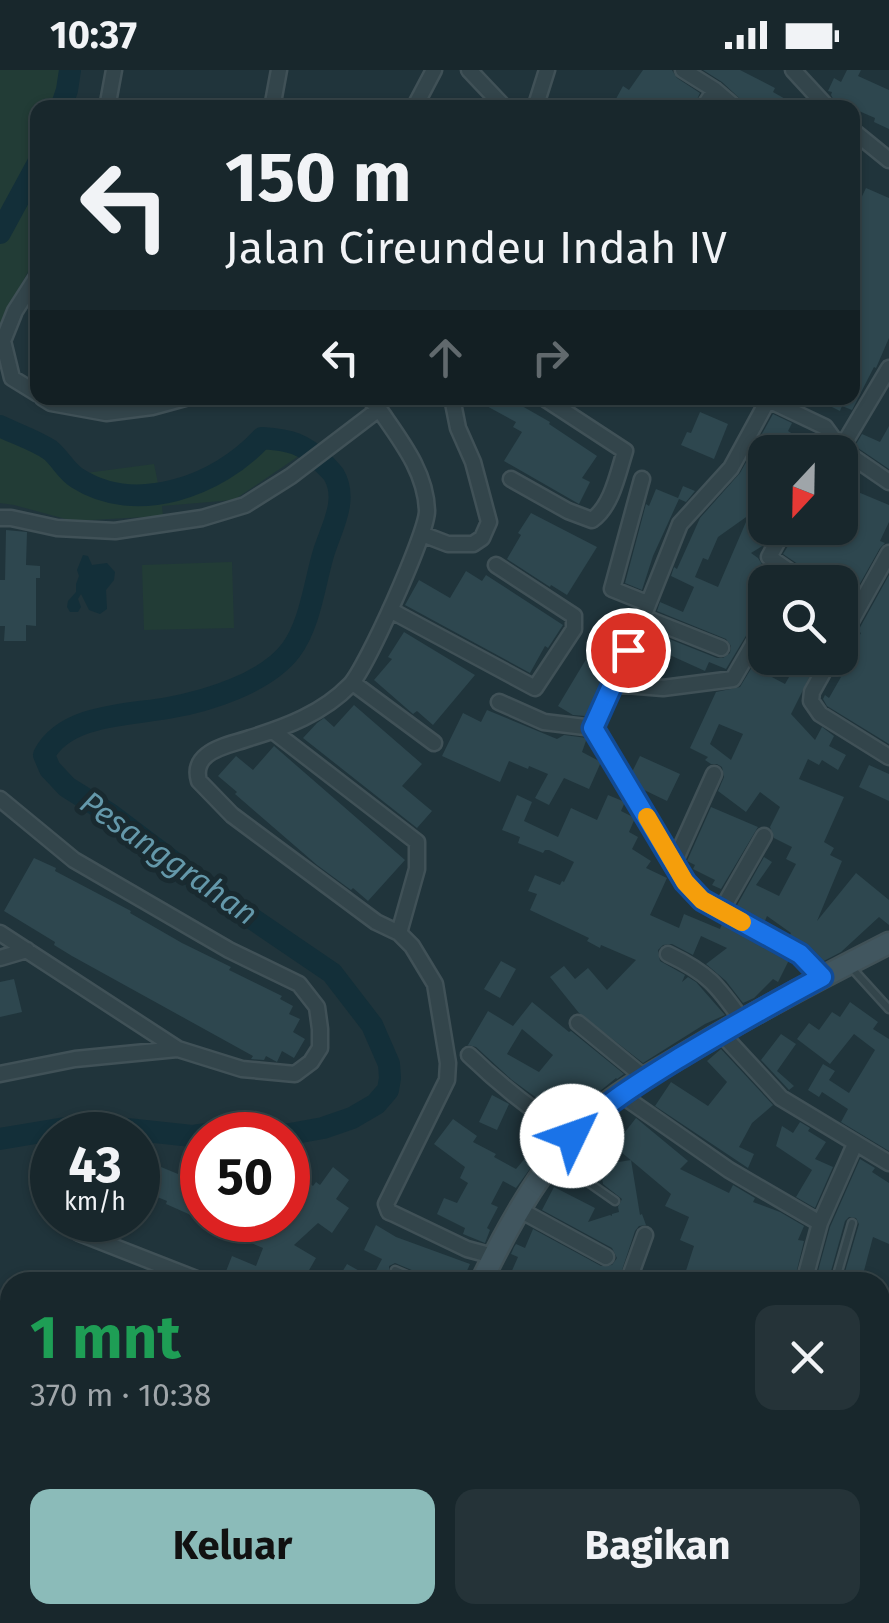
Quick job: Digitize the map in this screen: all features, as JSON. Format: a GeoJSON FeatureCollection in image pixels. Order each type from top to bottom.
{"type":"FeatureCollection","features":[{"type":"Feature","properties":{"kind":"main road"},"geometry":{"type":"LineString","coordinates":[[486,1272],[554,1158],[597,1111],[742,1020],[888,946]]}},
{"type":"Feature","properties":{"kind":"street"},"geometry":{"type":"LineString","coordinates":[[108,100],[114,70]]}},
{"type":"Feature","properties":{"kind":"street"},"geometry":{"type":"LineString","coordinates":[[274,100],[280,70]]}},
{"type":"Feature","properties":{"kind":"street"},"geometry":{"type":"LineString","coordinates":[[418,100],[434,70]]}},
{"type":"Feature","properties":{"kind":"street"},"geometry":{"type":"LineString","coordinates":[[469,70],[497,100]]}},
{"type":"Feature","properties":{"kind":"street"},"geometry":{"type":"LineString","coordinates":[[538,100],[548,70]]}},
{"type":"Feature","properties":{"kind":"street"},"geometry":{"type":"LineString","coordinates":[[683,70],[727,100]]}},
{"type":"Feature","properties":{"kind":"street"},"geometry":{"type":"LineString","coordinates":[[792,70],[820,100]]}},
{"type":"Feature","properties":{"kind":"street"},"geometry":{"type":"LineString","coordinates":[[708,100],[715,90]]}},
{"type":"Feature","properties":{"kind":"street"},"geometry":{"type":"LineString","coordinates":[[860,138],[889,160]]}},
{"type":"Feature","properties":{"kind":"street"},"geometry":{"type":"LineString","coordinates":[[30,288],[15,311],[4,341],[12,378],[30,390]]}},
{"type":"Feature","properties":{"kind":"street"},"geometry":{"type":"LineString","coordinates":[[849,435],[889,368]]}},
{"type":"Feature","properties":{"kind":"street"},"geometry":{"type":"LineString","coordinates":[[62,405],[106,413],[124,405]]}},
{"type":"Feature","properties":{"kind":"street"},"geometry":{"type":"LineString","coordinates":[[135,405],[159,405]]}},
{"type":"Feature","properties":{"kind":"street"},"geometry":{"type":"LineString","coordinates":[[0,518],[57,528],[115,530],[202,518],[245,505],[291,476],[352,428],[372,405]]}},
{"type":"Feature","properties":{"kind":"street"},"geometry":{"type":"LineString","coordinates":[[375,405],[419,470],[427,514],[390,610],[353,683],[320,710],[273,731],[213,750],[197,770],[199,782],[232,815],[412,946],[435,984],[448,1063],[441,1092],[386,1208],[452,1242],[493,1256]]}},
{"type":"Feature","properties":{"kind":"street"},"geometry":{"type":"LineString","coordinates":[[422,534],[448,544],[473,544],[482,538],[489,522],[453,405]]}},
{"type":"Feature","properties":{"kind":"street"},"geometry":{"type":"LineString","coordinates":[[511,479],[568,511],[592,520],[598,516],[616,482],[625,450],[555,405]]}},
{"type":"Feature","properties":{"kind":"street"},"geometry":{"type":"LineString","coordinates":[[593,728],[680,524],[731,468],[763,405]]}},
{"type":"Feature","properties":{"kind":"street"},"geometry":{"type":"LineString","coordinates":[[778,405],[824,427],[829,435]]}},
{"type":"Feature","properties":{"kind":"street"},"geometry":{"type":"LineString","coordinates":[[858,462],[889,482]]}},
{"type":"Feature","properties":{"kind":"street"},"geometry":{"type":"LineString","coordinates":[[642,480],[612,589],[721,648]]}},
{"type":"Feature","properties":{"kind":"street"},"geometry":{"type":"LineString","coordinates":[[776,545],[769,557],[781,565]]}},
{"type":"Feature","properties":{"kind":"street"},"geometry":{"type":"LineString","coordinates":[[858,609],[889,553]]}},
{"type":"Feature","properties":{"kind":"street"},"geometry":{"type":"LineString","coordinates":[[390,610],[536,688],[574,629],[574,616],[496,565]]}},
{"type":"Feature","properties":{"kind":"street"},"geometry":{"type":"LineString","coordinates":[[613,684],[662,688],[733,679],[748,653]]}},
{"type":"Feature","properties":{"kind":"street"},"geometry":{"type":"LineString","coordinates":[[822,675],[810,701],[820,714],[889,757]]}},
{"type":"Feature","properties":{"kind":"street"},"geometry":{"type":"LineString","coordinates":[[353,683],[434,742]]}},
{"type":"Feature","properties":{"kind":"street"},"geometry":{"type":"LineString","coordinates":[[499,702],[544,722],[593,728]]}},
{"type":"Feature","properties":{"kind":"street"},"geometry":{"type":"LineString","coordinates":[[593,728],[685,882],[702,900],[800,954],[822,977]]}},
{"type":"Feature","properties":{"kind":"street"},"geometry":{"type":"LineString","coordinates":[[273,731],[417,842],[417,869],[399,933]]}},
{"type":"Feature","properties":{"kind":"street"},"geometry":{"type":"LineString","coordinates":[[674,862],[714,774]]}},
{"type":"Feature","properties":{"kind":"street"},"geometry":{"type":"LineString","coordinates":[[0,799],[74,860],[230,950],[299,984],[317,1007],[320,1048],[311,1062],[295,1074],[242,1069],[178,1049],[0,933]]}},
{"type":"Feature","properties":{"kind":"street"},"geometry":{"type":"LineString","coordinates":[[721,911],[764,836]]}},
{"type":"Feature","properties":{"kind":"street"},"geometry":{"type":"LineString","coordinates":[[0,958],[28,950]]}},
{"type":"Feature","properties":{"kind":"street"},"geometry":{"type":"LineString","coordinates":[[668,954],[696,968],[719,988],[742,1020]]}},
{"type":"Feature","properties":{"kind":"street"},"geometry":{"type":"LineString","coordinates":[[578,1022],[645,1078]]}},
{"type":"Feature","properties":{"kind":"street"},"geometry":{"type":"LineString","coordinates":[[721,1033],[781,1098],[889,1163]]}},
{"type":"Feature","properties":{"kind":"street"},"geometry":{"type":"LineString","coordinates":[[0,1074],[75,1060],[178,1049]]}},
{"type":"Feature","properties":{"kind":"street"},"geometry":{"type":"LineString","coordinates":[[469,1056],[507,1091],[572,1136]]}},
{"type":"Feature","properties":{"kind":"street"},"geometry":{"type":"LineString","coordinates":[[620,1094],[729,1170],[820,1223]]}},
{"type":"Feature","properties":{"kind":"street"},"geometry":{"type":"LineString","coordinates":[[807,1272],[820,1223],[855,1144]]}},
{"type":"Feature","properties":{"kind":"street"},"geometry":{"type":"LineString","coordinates":[[520,1210],[606,1257]]}},
{"type":"Feature","properties":{"kind":"street"},"geometry":{"type":"LineString","coordinates":[[632,1272],[645,1235]]}},
{"type":"Feature","properties":{"kind":"street"},"geometry":{"type":"LineString","coordinates":[[102,1242],[175,1272]]}},
{"type":"Feature","properties":{"kind":"lane"},"geometry":{"type":"LineString","coordinates":[[848,963],[889,1008]]}},
{"type":"Feature","properties":{"kind":"lane"},"geometry":{"type":"LineString","coordinates":[[554,1158],[615,1202]]}},
{"type":"Feature","properties":{"kind":"lane"},"geometry":{"type":"LineString","coordinates":[[838,1272],[852,1223]]}},
{"type":"Feature","properties":{"kind":"lane"},"geometry":{"type":"LineString","coordinates":[[395,1270],[400,1272]]}},
{"type":"Feature","properties":{"kind":"green space"},"geometry":{"type":"Polygon","coordinates":[[[0,70],[70,70],[63,100],[30,100],[30,268],[0,324],[0,70]]]}},
{"type":"Feature","properties":{"kind":"green space"},"geometry":{"type":"Polygon","coordinates":[[[0,415],[86,473],[154,464],[160,493],[215,473],[262,438],[288,440],[309,449],[234,500],[162,506],[163,516],[73,521],[0,503],[0,415]]]}},
{"type":"Feature","properties":{"kind":"green space"},"geometry":{"type":"Polygon","coordinates":[[[232,562],[234,628],[144,630],[142,565],[232,562]]]}},
{"type":"Feature","properties":{"kind":"water"},"geometry":{"type":"Polygon","coordinates":[[[83,555],[88,556],[92,565],[107,563],[115,572],[106,590],[107,609],[100,614],[89,610],[81,594],[78,612],[70,612],[67,607],[76,592],[77,570],[83,555]]]}},
{"type":"Feature","properties":{"kind":"building"},"geometry":{"type":"Polygon","coordinates":[[[643,70],[672,70],[677,78],[700,93],[697,100],[615,100],[623,86],[629,90],[643,70]]]}},
{"type":"Feature","properties":{"kind":"building"},"geometry":{"type":"Polygon","coordinates":[[[703,70],[740,70],[775,88],[773,92],[787,100],[741,100],[703,70]]]}},
{"type":"Feature","properties":{"kind":"building"},"geometry":{"type":"Polygon","coordinates":[[[847,70],[861,70],[858,76],[889,90],[889,129],[860,111],[860,100],[834,100],[828,91],[834,78],[841,82],[847,70]]]}},
{"type":"Feature","properties":{"kind":"building"},"geometry":{"type":"Polygon","coordinates":[[[866,188],[889,198],[889,338],[860,394],[860,200],[866,188]]]}},
{"type":"Feature","properties":{"kind":"building"},"geometry":{"type":"Polygon","coordinates":[[[485,405],[523,405],[597,456],[582,478],[590,482],[579,504],[504,461],[522,432],[513,427],[516,422],[485,405]]]}},
{"type":"Feature","properties":{"kind":"building"},"geometry":{"type":"Polygon","coordinates":[[[855,405],[852,410],[842,406],[840,411],[830,406],[855,405]]]}},
{"type":"Feature","properties":{"kind":"building"},"geometry":{"type":"Polygon","coordinates":[[[700,412],[728,424],[714,459],[681,445],[700,412]]]}},
{"type":"Feature","properties":{"kind":"building"},"geometry":{"type":"Polygon","coordinates":[[[773,414],[792,423],[788,431],[794,435],[761,435],[773,414]]]}},
{"type":"Feature","properties":{"kind":"building"},"geometry":{"type":"Polygon","coordinates":[[[889,426],[889,469],[858,448],[862,434],[880,442],[889,426]]]}},
{"type":"Feature","properties":{"kind":"building"},"geometry":{"type":"Polygon","coordinates":[[[748,459],[748,516],[718,537],[695,577],[718,587],[748,517],[748,545],[764,545],[751,553],[762,565],[748,565],[748,632],[726,669],[709,662],[705,671],[663,652],[655,670],[662,673],[661,677],[629,675],[649,631],[717,658],[730,653],[726,639],[657,611],[660,602],[683,612],[694,587],[671,576],[700,518],[748,459]]]}},
{"type":"Feature","properties":{"kind":"building"},"geometry":{"type":"Polygon","coordinates":[[[683,486],[695,491],[686,502],[679,499],[642,590],[625,583],[646,504],[649,506],[656,489],[678,498],[683,486]]]}},
{"type":"Feature","properties":{"kind":"building"},"geometry":{"type":"Polygon","coordinates":[[[858,492],[889,505],[889,522],[880,541],[885,543],[858,587],[858,565],[799,565],[783,554],[789,545],[858,545],[858,492]]]}},
{"type":"Feature","properties":{"kind":"building"},"geometry":{"type":"Polygon","coordinates":[[[531,513],[597,547],[567,595],[507,559],[531,513]]]}},
{"type":"Feature","properties":{"kind":"building"},"geometry":{"type":"Polygon","coordinates":[[[6,530],[27,532],[26,565],[40,566],[40,578],[36,578],[36,626],[26,625],[26,641],[4,641],[5,626],[0,626],[6,530]]]}},
{"type":"Feature","properties":{"kind":"building"},"geometry":{"type":"Polygon","coordinates":[[[466,571],[482,581],[486,575],[563,625],[530,673],[405,605],[419,580],[450,598],[466,571]]]}},
{"type":"Feature","properties":{"kind":"building"},"geometry":{"type":"Polygon","coordinates":[[[889,575],[889,744],[827,706],[823,699],[825,695],[829,698],[841,677],[838,675],[858,675],[858,631],[889,575]]]}},
{"type":"Feature","properties":{"kind":"building"},"geometry":{"type":"Polygon","coordinates":[[[404,632],[475,675],[433,725],[417,711],[413,714],[374,680],[392,659],[388,657],[404,632]]]}},
{"type":"Feature","properties":{"kind":"building"},"geometry":{"type":"Polygon","coordinates":[[[606,653],[613,658],[585,716],[573,715],[558,706],[588,656],[600,663],[606,653]]]}},
{"type":"Feature","properties":{"kind":"building"},"geometry":{"type":"Polygon","coordinates":[[[748,674],[768,675],[785,684],[790,675],[810,675],[791,714],[815,740],[822,727],[834,736],[829,746],[846,755],[838,770],[822,760],[819,765],[808,759],[799,779],[844,797],[824,842],[834,848],[830,855],[842,861],[817,921],[856,873],[889,900],[889,925],[879,917],[841,952],[822,962],[767,916],[764,923],[736,907],[764,857],[772,862],[756,885],[779,896],[796,864],[786,859],[792,847],[774,838],[770,827],[780,807],[760,792],[746,812],[718,791],[724,777],[722,767],[711,764],[705,760],[708,757],[690,748],[716,692],[740,687],[748,674]],[[719,724],[710,744],[731,760],[743,734],[719,724]]]}},
{"type":"Feature","properties":{"kind":"building"},"geometry":{"type":"Polygon","coordinates":[[[354,705],[422,764],[402,786],[432,811],[417,828],[303,738],[324,718],[334,727],[354,705]]]}},
{"type":"Feature","properties":{"kind":"building"},"geometry":{"type":"Polygon","coordinates":[[[487,710],[557,739],[564,735],[587,738],[582,752],[601,762],[589,789],[564,778],[549,805],[535,798],[548,774],[509,761],[500,782],[442,756],[463,713],[481,722],[487,710]]]}},
{"type":"Feature","properties":{"kind":"building"},"geometry":{"type":"Polygon","coordinates":[[[274,746],[405,860],[368,901],[317,865],[218,776],[236,756],[253,770],[274,746]]]}},
{"type":"Feature","properties":{"kind":"building"},"geometry":{"type":"Polygon","coordinates":[[[640,756],[680,774],[667,801],[642,789],[632,772],[640,756]]]}},
{"type":"Feature","properties":{"kind":"building"},"geometry":{"type":"Polygon","coordinates":[[[869,765],[889,774],[889,801],[859,787],[869,765]]]}},
{"type":"Feature","properties":{"kind":"building"},"geometry":{"type":"Polygon","coordinates":[[[517,795],[532,802],[524,821],[558,837],[571,808],[597,820],[608,795],[625,802],[621,811],[635,818],[629,832],[638,837],[632,849],[651,861],[646,868],[667,878],[650,915],[679,928],[684,914],[720,929],[722,924],[789,960],[778,982],[773,979],[743,1003],[706,964],[727,948],[701,936],[693,955],[672,944],[663,945],[658,950],[660,961],[685,975],[682,982],[688,977],[696,982],[725,1015],[643,1063],[579,1013],[550,977],[564,966],[575,979],[588,968],[607,990],[636,960],[601,945],[600,948],[587,941],[589,938],[530,910],[537,894],[528,891],[535,875],[560,885],[574,862],[549,850],[543,853],[518,843],[520,837],[502,830],[517,795]]]}},
{"type":"Feature","properties":{"kind":"building"},"geometry":{"type":"Polygon","coordinates":[[[711,807],[758,827],[721,889],[712,885],[715,880],[693,869],[695,865],[687,861],[711,807]]]}},
{"type":"Feature","properties":{"kind":"building"},"geometry":{"type":"Polygon","coordinates":[[[34,858],[231,967],[229,970],[282,996],[280,999],[293,1006],[289,1014],[300,1019],[293,1032],[305,1039],[294,1058],[282,1051],[277,1062],[266,1056],[264,1060],[251,1059],[253,1056],[72,956],[4,911],[34,858]]]}},
{"type":"Feature","properties":{"kind":"building"},"geometry":{"type":"Polygon","coordinates":[[[501,961],[516,969],[500,998],[484,989],[501,961]]]}},
{"type":"Feature","properties":{"kind":"building"},"geometry":{"type":"Polygon","coordinates":[[[14,979],[22,1012],[0,1017],[0,982],[14,979]]]}},
{"type":"Feature","properties":{"kind":"building"},"geometry":{"type":"Polygon","coordinates":[[[532,1002],[624,1074],[588,1101],[580,1093],[560,1115],[476,1047],[468,1045],[488,1011],[513,1026],[532,1002]],[[522,1029],[507,1054],[539,1072],[553,1055],[522,1029]]]}},
{"type":"Feature","properties":{"kind":"building"},"geometry":{"type":"Polygon","coordinates":[[[850,1002],[878,1022],[873,1029],[889,1039],[889,1151],[841,1122],[848,1109],[822,1092],[819,1097],[808,1090],[823,1064],[835,1071],[829,1080],[849,1093],[875,1050],[854,1034],[830,1064],[797,1039],[809,1023],[819,1030],[832,1012],[840,1017],[850,1002]]]}},
{"type":"Feature","properties":{"kind":"building"},"geometry":{"type":"Polygon","coordinates":[[[781,1034],[796,1044],[777,1071],[794,1086],[789,1090],[761,1060],[781,1034]]]}},
{"type":"Feature","properties":{"kind":"building"},"geometry":{"type":"Polygon","coordinates":[[[721,1049],[773,1105],[752,1123],[739,1147],[754,1154],[748,1168],[655,1106],[671,1082],[708,1106],[727,1082],[707,1061],[721,1049]]]}},
{"type":"Feature","properties":{"kind":"building"},"geometry":{"type":"Polygon","coordinates":[[[492,1095],[509,1104],[497,1130],[479,1122],[492,1095]]]}},
{"type":"Feature","properties":{"kind":"building"},"geometry":{"type":"Polygon","coordinates":[[[636,1118],[688,1161],[680,1169],[729,1193],[733,1185],[755,1198],[753,1202],[804,1226],[798,1240],[804,1241],[796,1272],[686,1272],[694,1246],[680,1240],[689,1217],[665,1206],[671,1194],[614,1146],[636,1118]]]}},
{"type":"Feature","properties":{"kind":"building"},"geometry":{"type":"Polygon","coordinates":[[[453,1119],[477,1136],[473,1142],[516,1169],[538,1143],[522,1131],[529,1120],[553,1137],[516,1188],[503,1181],[491,1204],[498,1207],[487,1228],[490,1230],[485,1243],[463,1234],[465,1228],[437,1214],[444,1198],[457,1203],[468,1183],[460,1178],[465,1167],[434,1144],[453,1119]]]}},
{"type":"Feature","properties":{"kind":"building"},"geometry":{"type":"Polygon","coordinates":[[[800,1122],[826,1142],[815,1159],[833,1167],[815,1208],[796,1197],[812,1170],[776,1146],[782,1126],[793,1133],[800,1122]]]}},
{"type":"Feature","properties":{"kind":"building"},"geometry":{"type":"Polygon","coordinates":[[[860,1159],[889,1183],[889,1244],[873,1237],[864,1272],[845,1272],[859,1224],[856,1218],[849,1217],[831,1272],[818,1272],[830,1227],[860,1159]]]}},
{"type":"Feature","properties":{"kind":"building"},"geometry":{"type":"Polygon","coordinates":[[[631,1160],[640,1215],[646,1225],[635,1231],[621,1272],[511,1272],[518,1257],[511,1254],[514,1247],[516,1244],[525,1248],[533,1229],[601,1266],[612,1265],[617,1258],[612,1248],[542,1210],[554,1187],[595,1208],[588,1222],[619,1212],[622,1199],[603,1184],[600,1165],[631,1160]]]}},
{"type":"Feature","properties":{"kind":"building"},"geometry":{"type":"Polygon","coordinates":[[[161,1167],[178,1174],[180,1170],[180,1210],[160,1198],[161,1167]]]}},
{"type":"Feature","properties":{"kind":"building"},"geometry":{"type":"Polygon","coordinates":[[[333,1167],[349,1180],[336,1199],[349,1208],[332,1233],[318,1223],[310,1230],[310,1184],[313,1186],[316,1182],[320,1185],[333,1167]]]}},
{"type":"Feature","properties":{"kind":"building"},"geometry":{"type":"Polygon","coordinates":[[[376,1225],[396,1237],[470,1264],[466,1272],[416,1272],[395,1263],[389,1266],[389,1272],[375,1272],[382,1259],[364,1250],[376,1225]]]}},
{"type":"Feature","properties":{"kind":"building"},"geometry":{"type":"Polygon","coordinates":[[[249,1242],[297,1242],[294,1245],[316,1258],[308,1272],[226,1272],[232,1256],[256,1266],[263,1248],[249,1242]]]}},
{"type":"Feature","properties":{"kind":"building"},"geometry":{"type":"Polygon","coordinates":[[[347,1264],[361,1272],[342,1272],[347,1264]]]}},
{"type":"Feature","properties":{"kind":"waterway","name":"Pesanggrahan"},"geometry":{"type":"LineString","coordinates":[[64,100],[70,70]]}},
{"type":"Feature","properties":{"kind":"waterway","name":"Pesanggrahan"},"geometry":{"type":"LineString","coordinates":[[0,233],[30,178]]}},
{"type":"Feature","properties":{"kind":"waterway","name":"Pesanggrahan"},"geometry":{"type":"LineString","coordinates":[[0,426],[50,450],[77,478],[125,495],[150,495],[200,482],[223,470],[262,438],[288,442],[309,451],[332,473],[338,485],[337,515],[307,617],[297,640],[280,662],[252,681],[218,695],[82,724],[54,741],[44,755],[50,769],[67,787],[332,973],[372,1025],[389,1064],[388,1090],[376,1104],[352,1118],[310,1130]]}},
{"type":"Feature","properties":{"kind":"waterway","name":"Pesanggrahan"},"geometry":{"type":"LineString","coordinates":[[0,1139],[99,1126],[180,1135]]}},
{"type":"Feature","properties":{"kind":"slow traffic"},"geometry":{"type":"LineString","coordinates":[[647,817],[685,882],[702,900],[742,922]]}},
{"type":"Feature","properties":{"kind":"route"},"geometry":{"type":"LineString","coordinates":[[572,1136],[620,1094],[822,977],[800,954],[702,900],[685,882],[593,728],[628,650]]}}]}
